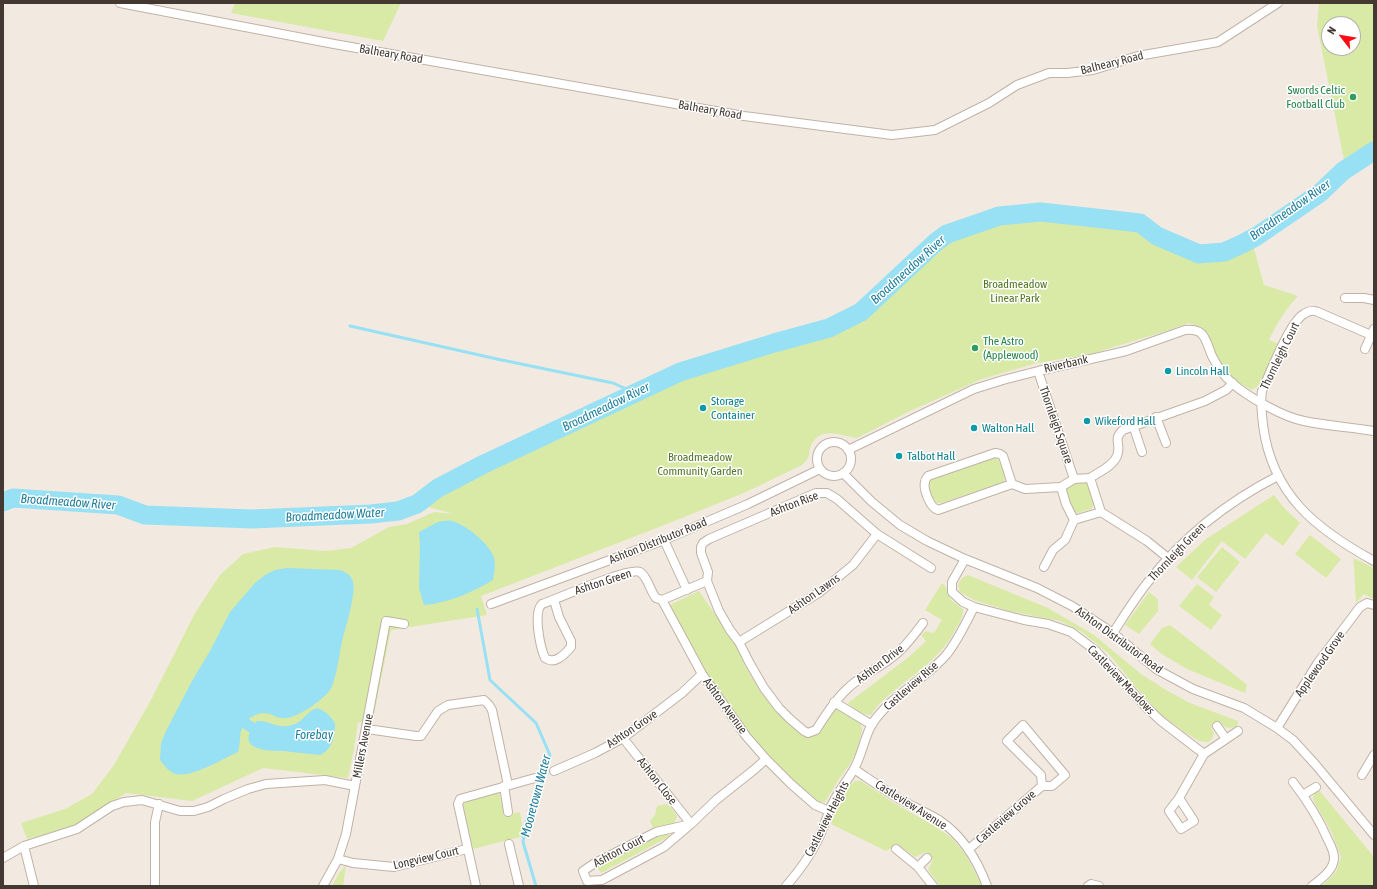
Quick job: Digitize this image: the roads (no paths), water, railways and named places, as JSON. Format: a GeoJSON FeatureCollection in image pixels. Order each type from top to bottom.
{"type":"FeatureCollection","features":[{"type":"Feature","properties":{"kind":"street","name":"Balheary Road"},"geometry":{"type":"LineString","coordinates":[[120,3],[334,44],[744,116],[892,135],[935,130],[989,103],[1017,85],[1049,73],[1067,73],[1093,70],[1138,56],[1218,42],[1278,3]]}},
{"type":"Feature","properties":{"kind":"street"},"geometry":{"type":"LineString","coordinates":[[1345,298],[1364,298],[1374,300]]}},
{"type":"Feature","properties":{"kind":"street","name":"Thornleigh Court"},"geometry":{"type":"LineString","coordinates":[[1260,402],[1262,391],[1288,334],[1300,317],[1307,312],[1313,310],[1373,332],[1365,349]]}},
{"type":"Feature","properties":{"kind":"street","name":"Riverbank"},"geometry":{"type":"LineString","coordinates":[[848,450],[974,390],[1003,380],[1038,371],[1126,351],[1185,330],[1193,329],[1203,334],[1217,365],[1233,384],[1260,402],[1302,421],[1329,426],[1374,431]]}},
{"type":"Feature","properties":{"kind":"street","name":"Thornleigh Square"},"geometry":{"type":"LineString","coordinates":[[1038,371],[1074,479]]}},
{"type":"Feature","properties":{"kind":"street"},"geometry":{"type":"LineString","coordinates":[[1168,558],[1147,541],[1101,512],[1090,478],[1106,468],[1115,460],[1119,448],[1117,440],[1118,434],[1123,430],[1133,425],[1216,396],[1233,384]]}},
{"type":"Feature","properties":{"kind":"street"},"geometry":{"type":"LineString","coordinates":[[1260,402],[1268,449],[1278,476],[1294,500],[1312,520],[1345,545],[1374,561]]}},
{"type":"Feature","properties":{"kind":"street"},"geometry":{"type":"LineString","coordinates":[[1156,417],[1166,443]]}},
{"type":"Feature","properties":{"kind":"street"},"geometry":{"type":"LineString","coordinates":[[1133,425],[1142,452]]}},
{"type":"Feature","properties":{"kind":"street"},"geometry":{"type":"LineString","coordinates":[[835,442],[840,443],[848,450],[850,454],[850,465],[843,473],[834,475],[824,472],[820,468],[817,458],[818,453],[825,445],[835,442]]}},
{"type":"Feature","properties":{"kind":"street"},"geometry":{"type":"LineString","coordinates":[[1012,484],[1003,456],[995,453],[928,476],[924,483],[926,493],[932,506],[938,510],[1012,484],[1025,489],[1061,487],[1066,504],[1074,520]]}},
{"type":"Feature","properties":{"kind":"street","name":"Ashton Distributor Road"},"geometry":{"type":"LineString","coordinates":[[491,604],[664,540],[748,504],[820,468]]}},
{"type":"Feature","properties":{"kind":"street","name":"Ashton Distributor Road"},"geometry":{"type":"LineString","coordinates":[[843,473],[872,502],[900,525],[927,541],[964,559],[1037,588],[1072,606],[1113,632],[1156,669],[1193,689],[1244,708],[1277,728],[1293,740],[1315,764],[1374,835]]}},
{"type":"Feature","properties":{"kind":"street","name":"Thornleigh Green"},"geometry":{"type":"LineString","coordinates":[[1113,632],[1148,582],[1168,558],[1191,535],[1214,516],[1256,487],[1278,476]]}},
{"type":"Feature","properties":{"kind":"street","name":"Thornleigh Square"},"geometry":{"type":"LineString","coordinates":[[1061,487],[1074,479],[1090,478]]}},
{"type":"Feature","properties":{"kind":"street","name":"Ashton Rise"},"geometry":{"type":"LineString","coordinates":[[707,581],[708,572],[701,553],[701,547],[709,538],[816,493],[827,493],[837,499],[877,534],[931,568]]}},
{"type":"Feature","properties":{"kind":"street"},"geometry":{"type":"LineString","coordinates":[[1044,567],[1053,550],[1065,540],[1074,520],[1101,512]]}},
{"type":"Feature","properties":{"kind":"street","name":"Ashton Lawns"},"geometry":{"type":"LineString","coordinates":[[739,642],[820,592],[854,565],[877,534]]}},
{"type":"Feature","properties":{"kind":"street"},"geometry":{"type":"LineString","coordinates":[[664,540],[687,590]]}},
{"type":"Feature","properties":{"kind":"street","name":"Castleview Meadows"},"geometry":{"type":"LineString","coordinates":[[964,559],[952,582],[952,592],[963,602],[974,607],[1024,620],[1048,624],[1071,632],[1096,651],[1144,705],[1161,721],[1204,754]]}},
{"type":"Feature","properties":{"kind":"street","name":"Ashton Green"},"geometry":{"type":"LineString","coordinates":[[554,600],[559,617],[571,641],[571,647],[556,660],[552,661],[545,658],[543,653],[537,614],[539,607],[542,604],[596,583],[628,572],[637,571],[645,577],[656,598],[662,600]]}},
{"type":"Feature","properties":{"kind":"street"},"geometry":{"type":"LineString","coordinates":[[662,600],[707,581],[719,611],[739,642],[764,688],[790,719],[804,731],[808,733],[816,730],[834,702],[872,725]]}},
{"type":"Feature","properties":{"kind":"street","name":"Ashton Avenue"},"geometry":{"type":"LineString","coordinates":[[662,600],[702,674],[742,730],[766,759],[791,784],[816,805],[829,810]]}},
{"type":"Feature","properties":{"kind":"street","name":"Applewood Grove"},"geometry":{"type":"LineString","coordinates":[[1277,728],[1317,664],[1360,608],[1371,604]]}},
{"type":"Feature","properties":{"kind":"street","name":"Castleview Rise"},"geometry":{"type":"LineString","coordinates":[[854,770],[872,725],[880,713],[900,694],[927,674],[947,654],[959,636],[974,607]]}},
{"type":"Feature","properties":{"kind":"street","name":"Millers Avenue"},"geometry":{"type":"LineString","coordinates":[[323,886],[338,859],[346,834],[386,621],[404,624]]}},
{"type":"Feature","properties":{"kind":"street","name":"Ashton Drive"},"geometry":{"type":"LineString","coordinates":[[834,702],[858,680],[894,656],[909,642],[923,623]]}},
{"type":"Feature","properties":{"kind":"street","name":"Ashton Grove"},"geometry":{"type":"LineString","coordinates":[[554,771],[595,753],[623,738],[682,693],[702,674]]}},
{"type":"Feature","properties":{"kind":"street"},"geometry":{"type":"LineString","coordinates":[[367,728],[421,736],[438,711],[448,705],[484,700],[492,710],[506,785],[508,812]]}},
{"type":"Feature","properties":{"kind":"street","name":"Castleview Grove"},"geometry":{"type":"LineString","coordinates":[[969,849],[1042,786],[1052,786],[1065,775],[1023,725],[1007,741],[1040,775],[1042,786]]}},
{"type":"Feature","properties":{"kind":"street"},"geometry":{"type":"LineString","coordinates":[[1217,726],[1226,740]]}},
{"type":"Feature","properties":{"kind":"street"},"geometry":{"type":"LineString","coordinates":[[1178,798],[1204,754],[1238,731]]}},
{"type":"Feature","properties":{"kind":"street","name":"Ashton Close"},"geometry":{"type":"LineString","coordinates":[[623,738],[690,824]]}},
{"type":"Feature","properties":{"kind":"street"},"geometry":{"type":"LineString","coordinates":[[1362,775],[1374,755]]}},
{"type":"Feature","properties":{"kind":"street","name":"Ashton Court"},"geometry":{"type":"LineString","coordinates":[[690,824],[656,832],[595,863],[583,871],[587,881],[602,880],[664,847],[690,824],[716,800],[756,769],[766,759]]}},
{"type":"Feature","properties":{"kind":"street","name":"Castleview Heights"},"geometry":{"type":"LineString","coordinates":[[786,886],[803,865],[817,842],[824,827],[829,810],[840,790],[854,770]]}},
{"type":"Feature","properties":{"kind":"street","name":"Castleview Avenue"},"geometry":{"type":"LineString","coordinates":[[854,770],[898,798],[938,820],[955,833],[969,849],[983,875],[987,886]]}},
{"type":"Feature","properties":{"kind":"street"},"geometry":{"type":"LineString","coordinates":[[476,886],[458,801],[460,799],[506,785],[535,778]]}},
{"type":"Feature","properties":{"kind":"street"},"geometry":{"type":"LineString","coordinates":[[3,858],[24,846],[77,829],[112,806],[124,802],[142,800],[180,811],[194,811],[208,807],[248,788],[266,784],[325,780],[355,786]]}},
{"type":"Feature","properties":{"kind":"street"},"geometry":{"type":"LineString","coordinates":[[1293,782],[1319,819],[1333,851],[1334,858],[1332,866],[1324,878],[1312,886]]}},
{"type":"Feature","properties":{"kind":"street"},"geometry":{"type":"LineString","coordinates":[[1303,795],[1316,787]]}},
{"type":"Feature","properties":{"kind":"street"},"geometry":{"type":"LineString","coordinates":[[155,886],[155,822],[159,804]]}},
{"type":"Feature","properties":{"kind":"street"},"geometry":{"type":"LineString","coordinates":[[508,844],[519,886]]}},
{"type":"Feature","properties":{"kind":"street"},"geometry":{"type":"LineString","coordinates":[[24,846],[34,886]]}},
{"type":"Feature","properties":{"kind":"street","name":"Longview Court"},"geometry":{"type":"LineString","coordinates":[[338,859],[353,863],[394,867],[467,849]]}},
{"type":"Feature","properties":{"kind":"street"},"geometry":{"type":"LineString","coordinates":[[896,850],[918,867],[933,886]]}},
{"type":"Feature","properties":{"kind":"street"},"geometry":{"type":"LineString","coordinates":[[918,867],[927,858]]}},
{"type":"Feature","properties":{"kind":"street"},"geometry":{"type":"LineString","coordinates":[[1088,886],[1092,884],[1099,886]]}},
{"type":"Feature","properties":{"kind":"water"},"geometry":{"type":"Polygon","coordinates":[[[443,521],[451,521],[464,526],[483,541],[492,553],[495,561],[493,580],[459,597],[424,605],[419,588],[419,532],[443,521]]]}},
{"type":"Feature","properties":{"kind":"water"},"geometry":{"type":"Polygon","coordinates":[[[287,568],[339,570],[349,575],[353,582],[354,591],[351,606],[336,673],[330,690],[308,709],[287,718],[280,718],[265,713],[252,716],[243,726],[241,731],[238,752],[208,767],[190,773],[176,774],[171,772],[160,760],[161,743],[192,681],[210,651],[230,612],[255,583],[265,575],[275,570],[287,568]]]}},
{"type":"Feature","properties":{"kind":"water","name":"Forebay"},"geometry":{"type":"Polygon","coordinates":[[[317,708],[328,714],[335,723],[332,742],[328,749],[320,755],[265,750],[251,745],[249,742],[250,731],[257,721],[280,726],[293,725],[317,708]]]}},
{"type":"Feature","properties":{"kind":"waterway","name":"Broadmeadow River"},"geometry":{"type":"LineString","coordinates":[[3,502],[13,498],[118,505],[145,515],[252,519],[371,514],[398,511],[417,504],[438,488],[484,464],[680,372],[829,328],[861,312],[936,242],[947,234],[999,216],[1041,212],[1140,223],[1157,236],[1199,254],[1224,252],[1257,236],[1320,193],[1343,171],[1374,151]]}},
{"type":"Feature","properties":{"kind":"waterway"},"geometry":{"type":"LineString","coordinates":[[350,326],[613,383],[635,393]]}},
{"type":"Feature","properties":{"kind":"waterway","name":"Mooretown Water"},"geometry":{"type":"LineString","coordinates":[[477,609],[490,680],[536,723],[550,755],[537,802],[527,818],[523,842],[536,886]]}},
{"type":"Feature","properties":{"kind":"waterway"},"geometry":{"type":"LineString","coordinates":[[245,723],[251,727]]}},
{"type":"Feature","properties":{"kind":"place","name":"Swords Celtic Football Club"},"geometry":{"type":"Point","coordinates":[1353,97]}},
{"type":"Feature","properties":{"kind":"place","name":"The Astro (Applewood)"},"geometry":{"type":"Point","coordinates":[975,348]}},
{"type":"Feature","properties":{"kind":"place","name":"Lincoln Hall"},"geometry":{"type":"Point","coordinates":[1168,371]}},
{"type":"Feature","properties":{"kind":"place","name":"Storage Container"},"geometry":{"type":"Point","coordinates":[703,408]}},
{"type":"Feature","properties":{"kind":"place","name":"Wikeford Hall"},"geometry":{"type":"Point","coordinates":[1087,421]}},
{"type":"Feature","properties":{"kind":"place","name":"Walton Hall"},"geometry":{"type":"Point","coordinates":[974,428]}},
{"type":"Feature","properties":{"kind":"place","name":"Talbot Hall"},"geometry":{"type":"Point","coordinates":[899,456]}},
{"type":"Feature","properties":{"kind":"park label","name":"Broadmeadow Linear Park"},"geometry":{"type":"Point","coordinates":[1015,291]}},
{"type":"Feature","properties":{"kind":"park label","name":"Broadmeadow Community Garden"},"geometry":{"type":"Point","coordinates":[700,464]}},
{"type":"Feature","properties":{"kind":"water label","name":"Broadmeadow Water"},"geometry":{"type":"Point","coordinates":[335,515]}}]}
